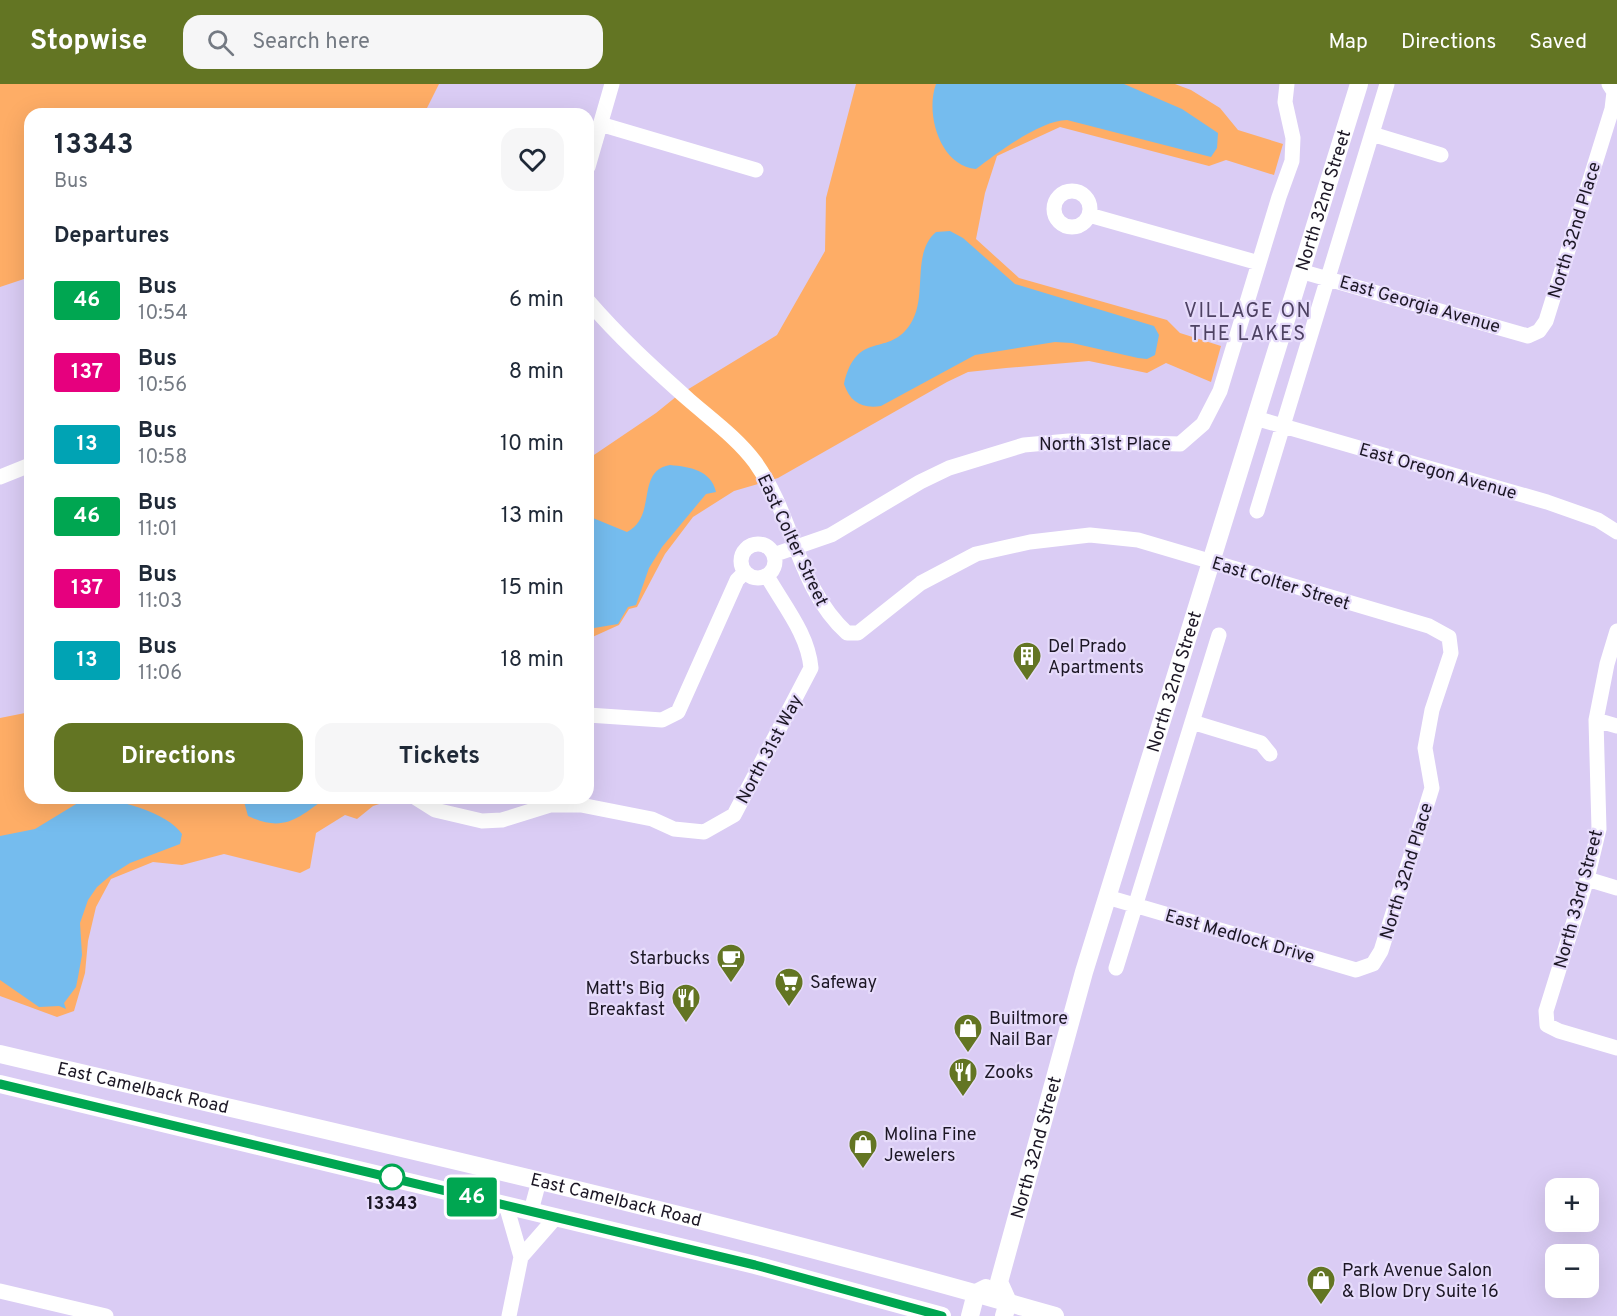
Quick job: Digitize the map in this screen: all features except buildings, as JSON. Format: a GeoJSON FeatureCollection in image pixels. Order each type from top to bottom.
{"type":"FeatureCollection","features":[{"type":"Feature","properties":{"kind":"main road","name":"North 32nd Street"},"geometry":{"type":"LineString","coordinates":[[999,1281],[1072,1011],[1359,84]]}},
{"type":"Feature","properties":{"kind":"main road","name":"East Camelback Road"},"geometry":{"type":"LineString","coordinates":[[1,1057],[539,1181],[762,1236],[976,1293],[1006,1309],[1054,1316]]}},
{"type":"Feature","properties":{"kind":"main road","name":"East Camelback Road"},"geometry":{"type":"LineString","coordinates":[[0,1084],[755,1265],[942,1316]]}},
{"type":"Feature","properties":{"kind":"main road"},"geometry":{"type":"LineString","coordinates":[[326,1162],[333,1133]]}},
{"type":"Feature","properties":{"kind":"main road"},"geometry":{"type":"LineString","coordinates":[[755,1265],[762,1236]]}},
{"type":"Feature","properties":{"kind":"main road"},"geometry":{"type":"LineString","coordinates":[[970,1316],[976,1293],[999,1281],[1006,1309]]}},
{"type":"Feature","properties":{"kind":"street"},"geometry":{"type":"LineString","coordinates":[[594,146],[612,84]]}},
{"type":"Feature","properties":{"kind":"street","name":"North 31st Place"},"geometry":{"type":"LineString","coordinates":[[776,554],[831,535],[920,482],[949,468],[1024,445],[1069,441],[1180,444],[1203,424],[1220,391],[1292,161],[1293,138],[1285,102],[1287,84]]}},
{"type":"Feature","properties":{"kind":"street","name":"North 32nd Street"},"geometry":{"type":"LineString","coordinates":[[1257,511],[1388,84]]}},
{"type":"Feature","properties":{"kind":"street","name":"North 32nd Place"},"geometry":{"type":"LineString","coordinates":[[1539,331],[1546,321],[1612,88]]}},
{"type":"Feature","properties":{"kind":"street"},"geometry":{"type":"LineString","coordinates":[[600,124],[756,170]]}},
{"type":"Feature","properties":{"kind":"street"},"geometry":{"type":"LineString","coordinates":[[1372,134],[1440,155]]}},
{"type":"Feature","properties":{"kind":"street"},"geometry":{"type":"LineString","coordinates":[[1089,215],[1259,263]]}},
{"type":"Feature","properties":{"kind":"street","name":"East Georgia Avenue"},"geometry":{"type":"LineString","coordinates":[[1300,271],[1528,336],[1539,331]]}},
{"type":"Feature","properties":{"kind":"street","name":"East Colter Street"},"geometry":{"type":"LineString","coordinates":[[594,308],[633,350],[730,435],[756,464],[779,502],[821,604],[847,633],[858,633],[921,583],[976,554],[1005,547],[1090,535],[1138,540],[1429,626],[1449,637]]}},
{"type":"Feature","properties":{"kind":"street","name":"East Oregon Avenue"},"geometry":{"type":"LineString","coordinates":[[1255,418],[1557,506],[1598,520],[1617,532]]}},
{"type":"Feature","properties":{"kind":"street"},"geometry":{"type":"LineString","coordinates":[[0,477],[24,467]]}},
{"type":"Feature","properties":{"kind":"street"},"geometry":{"type":"LineString","coordinates":[[765,545],[776,554],[775,565],[767,576],[757,578],[745,572],[740,557],[748,546],[765,545]]}},
{"type":"Feature","properties":{"kind":"street"},"geometry":{"type":"LineString","coordinates":[[594,715],[662,720],[678,712],[737,580],[745,572]]}},
{"type":"Feature","properties":{"kind":"street","name":"North 31st Way"},"geometry":{"type":"LineString","coordinates":[[569,804],[652,819],[674,829],[704,832],[734,815],[811,668],[809,650],[803,634],[767,576]]}},
{"type":"Feature","properties":{"kind":"street","name":"North 33rd Street"},"geometry":{"type":"LineString","coordinates":[[1617,631],[1607,664],[1596,720],[1599,829],[1587,879],[1546,1011],[1547,1025],[1559,1031],[1617,1048]]}},
{"type":"Feature","properties":{"kind":"street","name":"North 32nd Street"},"geometry":{"type":"LineString","coordinates":[[1116,968],[1219,635]]}},
{"type":"Feature","properties":{"kind":"street","name":"North 32nd Place"},"geometry":{"type":"LineString","coordinates":[[1373,964],[1381,951],[1432,788],[1425,748],[1432,710],[1451,653],[1449,637]]}},
{"type":"Feature","properties":{"kind":"street"},"geometry":{"type":"LineString","coordinates":[[1596,720],[1617,726]]}},
{"type":"Feature","properties":{"kind":"street"},"geometry":{"type":"LineString","coordinates":[[1192,722],[1261,743],[1270,754]]}},
{"type":"Feature","properties":{"kind":"street"},"geometry":{"type":"LineString","coordinates":[[426,804],[435,810],[482,820],[502,820],[542,804]]}},
{"type":"Feature","properties":{"kind":"street"},"geometry":{"type":"LineString","coordinates":[[1587,879],[1617,888]]}},
{"type":"Feature","properties":{"kind":"street","name":"East Medlock Drive"},"geometry":{"type":"LineString","coordinates":[[1107,897],[1356,970],[1373,964]]}},
{"type":"Feature","properties":{"kind":"street"},"geometry":{"type":"LineString","coordinates":[[531,1211],[539,1181]]}},
{"type":"Feature","properties":{"kind":"street"},"geometry":{"type":"LineString","coordinates":[[506,1205],[521,1257],[509,1316]]}},
{"type":"Feature","properties":{"kind":"street"},"geometry":{"type":"LineString","coordinates":[[521,1257],[556,1217]]}},
{"type":"Feature","properties":{"kind":"street"},"geometry":{"type":"LineString","coordinates":[[0,1291],[106,1316]]}},
{"type":"Feature","properties":{"kind":"shaded area"},"geometry":{"type":"Polygon","coordinates":[[[0,84],[439,84],[427,108],[24,108],[24,279],[0,287],[0,84]]]}},
{"type":"Feature","properties":{"kind":"shaded area"},"geometry":{"type":"Polygon","coordinates":[[[856,84],[1175,84],[1191,90],[1220,108],[1238,130],[1283,144],[1274,175],[1226,160],[1209,166],[1060,127],[997,156],[985,193],[976,239],[1019,278],[1167,320],[1180,333],[1221,346],[1211,382],[1166,363],[1147,373],[1089,361],[968,372],[778,478],[734,491],[693,517],[665,554],[637,607],[629,609],[619,625],[594,636],[594,455],[677,396],[777,335],[825,251],[826,198],[856,84]]]}},
{"type":"Feature","properties":{"kind":"shaded area"},"geometry":{"type":"Polygon","coordinates":[[[24,713],[24,804],[379,804],[373,806],[357,819],[345,815],[316,833],[310,868],[300,873],[224,854],[182,865],[153,862],[111,879],[96,907],[88,941],[85,973],[74,1011],[57,1017],[0,996],[0,718],[24,713]]]}},
{"type":"Feature","properties":{"kind":"water"},"geometry":{"type":"Polygon","coordinates":[[[936,84],[1124,84],[1182,109],[1218,133],[1217,148],[1211,157],[1067,120],[1056,121],[1032,131],[976,169],[963,166],[953,159],[938,137],[933,110],[936,84]]]}},
{"type":"Feature","properties":{"kind":"water"},"geometry":{"type":"Polygon","coordinates":[[[950,231],[963,238],[1015,284],[1154,326],[1159,335],[1155,355],[1147,359],[1138,358],[1072,343],[1055,342],[975,355],[881,406],[863,405],[853,400],[844,384],[850,367],[857,356],[865,350],[893,340],[902,334],[911,323],[919,300],[922,263],[928,241],[936,232],[950,231]]]}},
{"type":"Feature","properties":{"kind":"water"},"geometry":{"type":"Polygon","coordinates":[[[670,465],[699,471],[710,479],[716,492],[706,494],[662,547],[649,568],[636,605],[628,607],[618,624],[594,628],[594,518],[627,532],[642,516],[649,485],[659,469],[670,465]]]}},
{"type":"Feature","properties":{"kind":"water"},"geometry":{"type":"Polygon","coordinates":[[[76,804],[128,804],[165,819],[182,834],[180,844],[130,863],[111,875],[97,887],[88,900],[80,923],[82,955],[76,987],[64,1003],[66,1009],[59,1006],[39,1007],[0,980],[0,836],[35,829],[76,804]]]}},
{"type":"Feature","properties":{"kind":"water"},"geometry":{"type":"Polygon","coordinates":[[[245,804],[318,804],[299,817],[281,823],[261,821],[248,816],[245,804]]]}},
{"type":"Feature","properties":{"kind":"bus line","name":"46"},"geometry":{"type":"LineString","coordinates":[[0,1084],[755,1265],[942,1316]]}},
{"type":"Feature","properties":{"kind":"place","name":"Del Prado Apartments"},"geometry":{"type":"Point","coordinates":[1027,682]}},
{"type":"Feature","properties":{"kind":"place","name":"Starbucks"},"geometry":{"type":"Point","coordinates":[731,984]}},
{"type":"Feature","properties":{"kind":"place","name":"Safeway"},"geometry":{"type":"Point","coordinates":[789,1008]}},
{"type":"Feature","properties":{"kind":"place","name":"Matt's Big Breakfast"},"geometry":{"type":"Point","coordinates":[686,1024]}},
{"type":"Feature","properties":{"kind":"place","name":"Builtmore Nail Bar"},"geometry":{"type":"Point","coordinates":[968,1054]}},
{"type":"Feature","properties":{"kind":"place","name":"Zooks"},"geometry":{"type":"Point","coordinates":[963,1098]}},
{"type":"Feature","properties":{"kind":"place","name":"Molina Fine Jewelers"},"geometry":{"type":"Point","coordinates":[863,1170]}},
{"type":"Feature","properties":{"kind":"place","name":"13343"},"geometry":{"type":"Point","coordinates":[392,1177]}},
{"type":"Feature","properties":{"kind":"place","name":"Park Avenue Salon & Blow Dry Suite 16"},"geometry":{"type":"Point","coordinates":[1321,1306]}},
{"type":"Feature","properties":{"kind":"district","name":"VILLAGE ON THE LAKES"},"geometry":{"type":"Point","coordinates":[1248,322]}}]}
